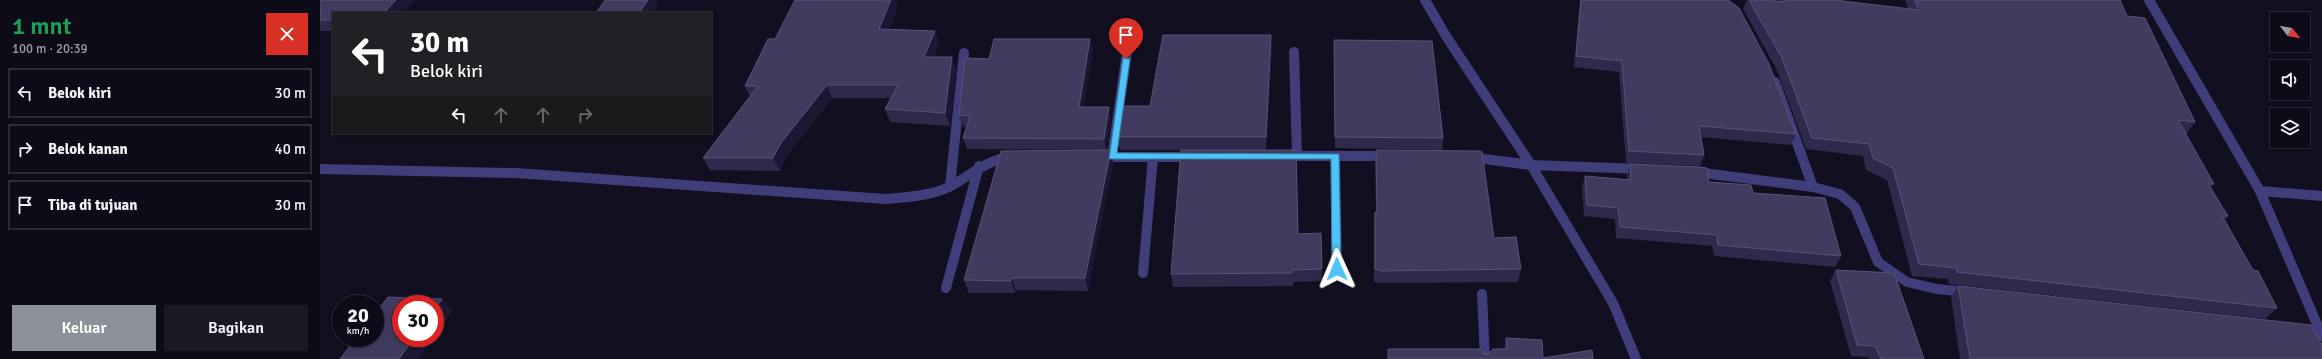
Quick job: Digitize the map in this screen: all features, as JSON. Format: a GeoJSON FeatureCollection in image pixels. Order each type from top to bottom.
{"type":"FeatureCollection","features":[{"type":"Feature","properties":{"kind":"street"},"geometry":{"type":"LineString","coordinates":[[1425,0],[1446,36],[1530,165],[1613,303],[1636,359]]}},
{"type":"Feature","properties":{"kind":"street"},"geometry":{"type":"LineString","coordinates":[[2149,0],[2260,191],[2321,334]]}},
{"type":"Feature","properties":{"kind":"street"},"geometry":{"type":"LineString","coordinates":[[1112,157],[1128,45]]}},
{"type":"Feature","properties":{"kind":"street"},"geometry":{"type":"LineString","coordinates":[[1294,52],[1297,156]]}},
{"type":"Feature","properties":{"kind":"street"},"geometry":{"type":"LineString","coordinates":[[950,186],[964,53]]}},
{"type":"Feature","properties":{"kind":"street"},"geometry":{"type":"LineString","coordinates":[[1771,72],[1781,95],[1813,187]]}},
{"type":"Feature","properties":{"kind":"street"},"geometry":{"type":"LineString","coordinates":[[1143,273],[1153,156]]}},
{"type":"Feature","properties":{"kind":"street"},"geometry":{"type":"LineString","coordinates":[[1089,157],[1206,156]]}},
{"type":"Feature","properties":{"kind":"street"},"geometry":{"type":"LineString","coordinates":[[1274,156],[1402,156]]}},
{"type":"Feature","properties":{"kind":"street"},"geometry":{"type":"LineString","coordinates":[[1336,156],[1337,269]]}},
{"type":"Feature","properties":{"kind":"street"},"geometry":{"type":"LineString","coordinates":[[320,168],[516,173],[886,200],[922,196],[950,186],[979,166],[1004,157],[1020,157]]}},
{"type":"Feature","properties":{"kind":"street"},"geometry":{"type":"LineString","coordinates":[[1461,157],[1482,157],[1530,165],[1656,170]]}},
{"type":"Feature","properties":{"kind":"street"},"geometry":{"type":"LineString","coordinates":[[946,288],[979,166]]}},
{"type":"Feature","properties":{"kind":"street"},"geometry":{"type":"LineString","coordinates":[[1687,172],[1813,187],[1840,194],[1855,207],[1878,262],[1907,282],[1937,289],[1976,293]]}},
{"type":"Feature","properties":{"kind":"street"},"geometry":{"type":"LineString","coordinates":[[2260,191],[2322,196]]}},
{"type":"Feature","properties":{"kind":"street"},"geometry":{"type":"LineString","coordinates":[[1482,294],[1484,359]]}},
{"type":"Feature","properties":{"kind":"street"},"geometry":{"type":"LineString","coordinates":[[2289,329],[2321,334]]}},
{"type":"Feature","properties":{"kind":"building"},"geometry":{"type":"Polygon","coordinates":[[[320,0],[396,0],[385,12],[332,12],[332,20],[320,20],[320,0]]]}},
{"type":"Feature","properties":{"kind":"building"},"geometry":{"type":"Polygon","coordinates":[[[605,0],[648,0],[640,12],[597,12],[605,0]]]}},
{"type":"Feature","properties":{"kind":"building"},"geometry":{"type":"Polygon","coordinates":[[[795,0],[891,0],[879,29],[935,31],[924,57],[952,57],[945,113],[885,109],[898,85],[827,85],[781,143],[773,158],[703,158],[758,86],[745,86],[768,39],[775,39],[795,0]]]}},
{"type":"Feature","properties":{"kind":"building"},"geometry":{"type":"Polygon","coordinates":[[[1581,0],[1728,0],[1739,8],[1769,64],[1796,134],[1699,126],[1704,155],[1629,151],[1622,61],[1576,56],[1581,0]]]}},
{"type":"Feature","properties":{"kind":"building"},"geometry":{"type":"Polygon","coordinates":[[[1749,0],[1784,2],[1784,0],[1842,0],[1918,10],[1915,0],[2120,0],[2127,16],[2145,18],[2195,122],[2178,120],[2214,184],[2208,184],[2228,216],[2222,216],[2253,270],[2258,271],[2277,308],[1957,272],[1956,268],[1919,264],[1893,168],[1873,158],[1869,144],[1812,138],[1782,58],[1749,0]]]}},
{"type":"Feature","properties":{"kind":"building"},"geometry":{"type":"Polygon","coordinates":[[[1163,35],[1271,35],[1266,137],[1117,137],[1122,106],[1150,106],[1163,35]]]}},
{"type":"Feature","properties":{"kind":"building"},"geometry":{"type":"Polygon","coordinates":[[[994,39],[1090,39],[1079,107],[1109,107],[1104,139],[963,138],[970,116],[959,115],[965,58],[989,59],[994,39]]]}},
{"type":"Feature","properties":{"kind":"building"},"geometry":{"type":"Polygon","coordinates":[[[1334,40],[1432,41],[1443,138],[1335,137],[1334,40]]]}},
{"type":"Feature","properties":{"kind":"building"},"geometry":{"type":"Polygon","coordinates":[[[1111,150],[1085,278],[1012,278],[1011,281],[964,280],[1001,151],[1111,150]]]}},
{"type":"Feature","properties":{"kind":"building"},"geometry":{"type":"Polygon","coordinates":[[[1181,150],[1296,150],[1298,234],[1321,233],[1322,269],[1292,270],[1292,273],[1171,274],[1181,150]]]}},
{"type":"Feature","properties":{"kind":"building"},"geometry":{"type":"Polygon","coordinates":[[[1376,150],[1482,152],[1494,238],[1516,237],[1521,269],[1383,271],[1375,269],[1375,212],[1377,212],[1376,150]]]}},
{"type":"Feature","properties":{"kind":"building"},"geometry":{"type":"Polygon","coordinates":[[[1630,164],[1707,168],[1709,182],[1751,185],[1753,193],[1825,198],[1841,256],[1718,245],[1717,235],[1620,227],[1618,208],[1587,205],[1585,176],[1631,180],[1630,164]]]}},
{"type":"Feature","properties":{"kind":"building"},"geometry":{"type":"Polygon","coordinates":[[[1836,270],[1894,273],[1924,359],[1881,359],[1875,346],[1857,345],[1836,270]]]}},
{"type":"Feature","properties":{"kind":"building"},"geometry":{"type":"Polygon","coordinates":[[[1958,286],[2311,325],[2322,345],[2322,359],[1970,359],[1958,286]]]}},
{"type":"Feature","properties":{"kind":"building"},"geometry":{"type":"Polygon","coordinates":[[[388,297],[392,297],[392,347],[408,347],[399,359],[340,359],[349,347],[384,347],[384,302],[388,297]]]}},
{"type":"Feature","properties":{"kind":"building"},"geometry":{"type":"Polygon","coordinates":[[[1506,338],[1542,340],[1543,358],[1592,350],[1593,359],[1388,359],[1388,349],[1481,349],[1484,354],[1488,354],[1493,349],[1507,349],[1506,338]]]}},
{"type":"Feature","properties":{"kind":"route"},"geometry":{"type":"LineString","coordinates":[[1126,59],[1112,157],[1336,156],[1337,269]]}}]}
